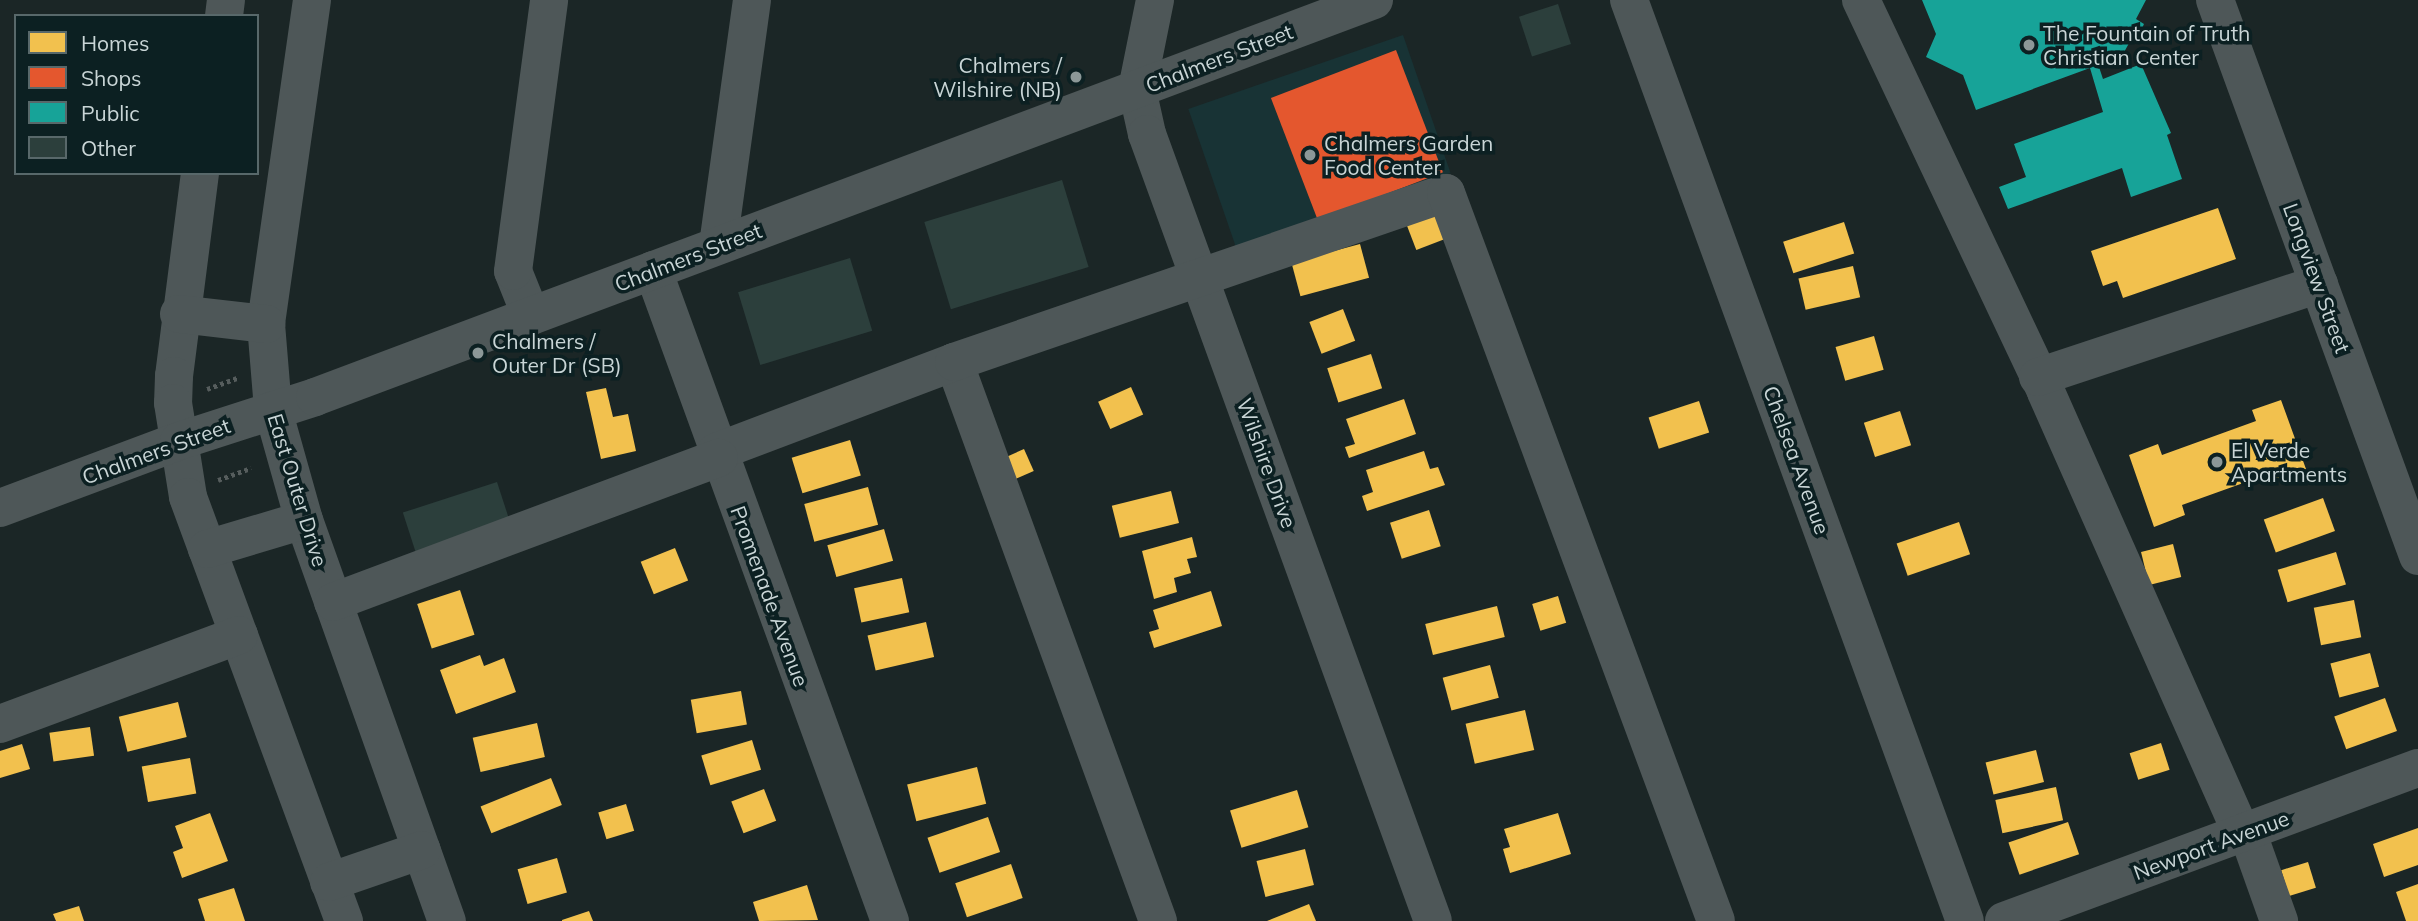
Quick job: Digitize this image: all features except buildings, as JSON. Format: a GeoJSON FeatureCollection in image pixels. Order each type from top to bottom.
{"type":"FeatureCollection","features":[{"type":"Feature","properties":{"kind":"street","name":"East Outer Drive"},"geometry":{"type":"LineString","coordinates":[[312,0],[266,324],[273,410],[304,520],[447,921]]}},
{"type":"Feature","properties":{"kind":"street"},"geometry":{"type":"LineString","coordinates":[[531,316],[513,271],[549,0]]}},
{"type":"Feature","properties":{"kind":"street"},"geometry":{"type":"LineString","coordinates":[[718,245],[752,0]]}},
{"type":"Feature","properties":{"kind":"street","name":"Wilshire Drive"},"geometry":{"type":"LineString","coordinates":[[1155,0],[1137,89],[1147,134],[1433,921]]}},
{"type":"Feature","properties":{"kind":"street","name":"Chalmers Street"},"geometry":{"type":"LineString","coordinates":[[0,508],[179,441],[273,410],[531,316],[1374,0]]}},
{"type":"Feature","properties":{"kind":"street","name":"Chelsea Avenue"},"geometry":{"type":"LineString","coordinates":[[1629,0],[1965,921]]}},
{"type":"Feature","properties":{"kind":"street"},"geometry":{"type":"LineString","coordinates":[[1861,0],[2038,377],[2244,832],[2279,921]]}},
{"type":"Feature","properties":{"kind":"street","name":"Longview Street"},"geometry":{"type":"LineString","coordinates":[[2215,0],[2418,556]]}},
{"type":"Feature","properties":{"kind":"street"},"geometry":{"type":"LineString","coordinates":[[200,175],[180,314],[173,403],[188,497],[344,921]]}},
{"type":"Feature","properties":{"kind":"street"},"geometry":{"type":"LineString","coordinates":[[333,602],[954,362],[1446,193],[1716,921]]}},
{"type":"Feature","properties":{"kind":"street","name":"Promenade Avenue"},"geometry":{"type":"LineString","coordinates":[[653,270],[718,455],[890,921]]}},
{"type":"Feature","properties":{"kind":"street"},"geometry":{"type":"LineString","coordinates":[[2038,377],[2319,284]]}},
{"type":"Feature","properties":{"kind":"street"},"geometry":{"type":"LineString","coordinates":[[180,314],[266,324]]}},
{"type":"Feature","properties":{"kind":"street"},"geometry":{"type":"LineString","coordinates":[[954,362],[1158,921]]}},
{"type":"Feature","properties":{"kind":"street"},"geometry":{"type":"LineString","coordinates":[[208,549],[304,520]]}},
{"type":"Feature","properties":{"kind":"street"},"geometry":{"type":"LineString","coordinates":[[0,724],[239,635]]}},
{"type":"Feature","properties":{"kind":"street","name":"Newport Avenue"},"geometry":{"type":"LineString","coordinates":[[2004,921],[2418,768]]}},
{"type":"Feature","properties":{"kind":"street"},"geometry":{"type":"LineString","coordinates":[[329,882],[422,850]]}},
{"type":"Feature","properties":{"kind":"path"},"geometry":{"type":"LineString","coordinates":[[205,390],[242,376]]}},
{"type":"Feature","properties":{"kind":"path"},"geometry":{"type":"LineString","coordinates":[[214,482],[251,468]]}},
{"type":"Feature","properties":{"kind":"shaded area"},"geometry":{"type":"Polygon","coordinates":[[[1403,35],[1451,173],[1236,247],[1188,109],[1403,35]]]}},
{"type":"Feature","properties":{"kind":"place","name":"The Fountain of Truth Christian Center"},"geometry":{"type":"Point","coordinates":[2029,45]}},
{"type":"Feature","properties":{"kind":"place","name":"Chalmers / Wilshire (NB)"},"geometry":{"type":"Point","coordinates":[1076,77]}},
{"type":"Feature","properties":{"kind":"place","name":"Chalmers Garden Food Center"},"geometry":{"type":"Point","coordinates":[1310,155]}},
{"type":"Feature","properties":{"kind":"place","name":"Chalmers / Outer Dr (SB)"},"geometry":{"type":"Point","coordinates":[478,353]}},
{"type":"Feature","properties":{"kind":"place","name":"El Verde Apartments"},"geometry":{"type":"Point","coordinates":[2217,462]}}]}
